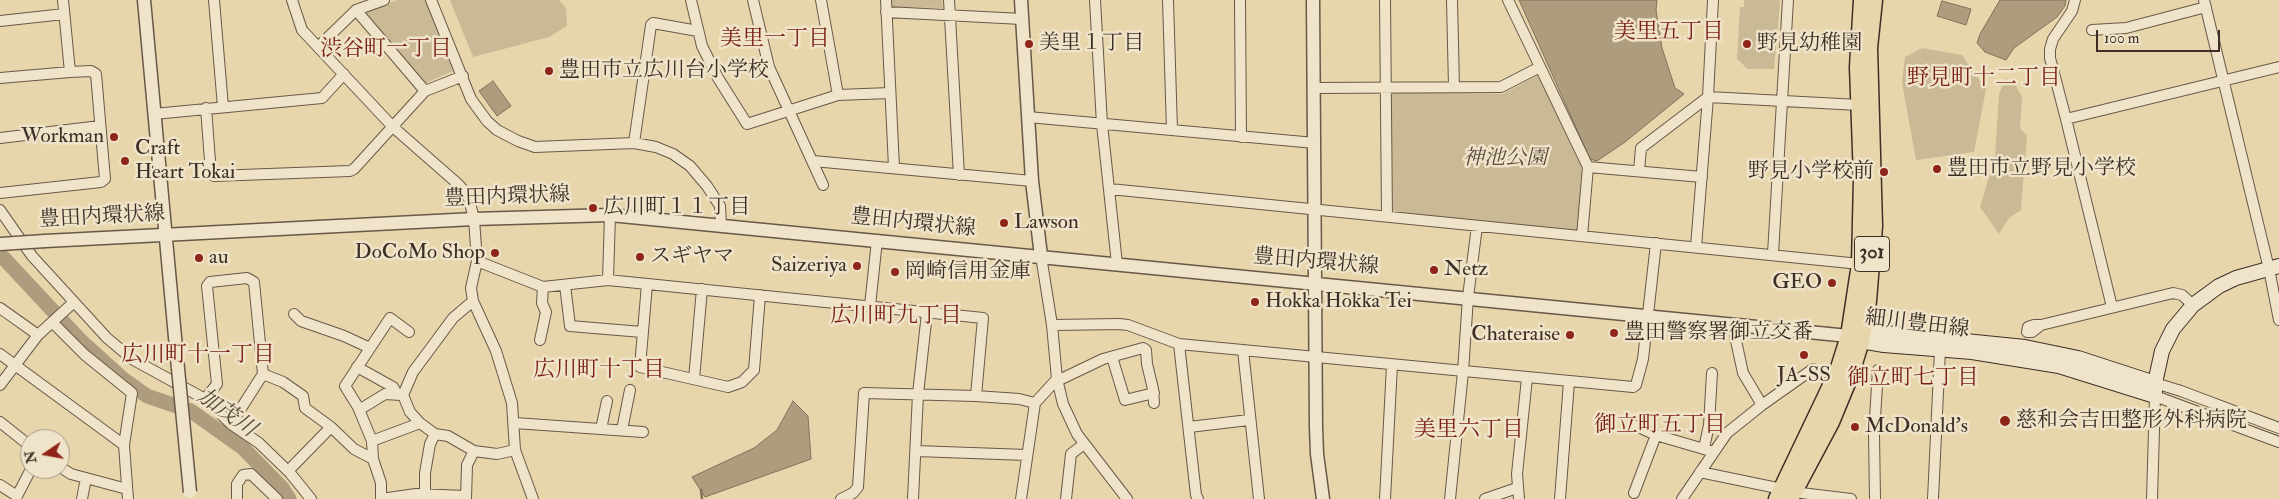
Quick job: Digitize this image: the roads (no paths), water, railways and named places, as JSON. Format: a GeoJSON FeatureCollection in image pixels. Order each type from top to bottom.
{"type":"FeatureCollection","features":[{"type":"Feature","properties":{"kind":"highway","name":"301"},"geometry":{"type":"LineString","coordinates":[[1857,337],[1862,179],[1859,32],[1862,0]]}},
{"type":"Feature","properties":{"kind":"highway","name":"301"},"geometry":{"type":"LineString","coordinates":[[1786,495],[1830,422],[1850,376],[1857,337],[1868,301],[1874,226],[1869,48],[1874,0]]}},
{"type":"Feature","properties":{"kind":"main road"},"geometry":{"type":"LineString","coordinates":[[2155,390],[2162,351],[2172,329],[2193,306],[2219,286],[2236,278],[2274,268]]}},
{"type":"Feature","properties":{"kind":"main road","name":"細川豊田線"},"geometry":{"type":"LineString","coordinates":[[1857,337],[1885,333],[2025,347],[2078,358],[2155,390]]}},
{"type":"Feature","properties":{"kind":"main road","name":"細川豊田線"},"geometry":{"type":"LineString","coordinates":[[1857,337],[2059,366],[2155,390]]}},
{"type":"Feature","properties":{"kind":"street"},"geometry":{"type":"LineString","coordinates":[[63,0],[70,72]]}},
{"type":"Feature","properties":{"kind":"street"},"geometry":{"type":"LineString","coordinates":[[144,0],[190,496]]}},
{"type":"Feature","properties":{"kind":"street"},"geometry":{"type":"LineString","coordinates":[[214,0],[223,107]]}},
{"type":"Feature","properties":{"kind":"street"},"geometry":{"type":"LineString","coordinates":[[292,0],[302,30],[393,127],[468,195],[474,219],[477,262],[471,288],[473,301],[496,351],[512,403],[515,423],[515,450],[533,499]]}},
{"type":"Feature","properties":{"kind":"street"},"geometry":{"type":"LineString","coordinates":[[318,47],[356,10],[384,0]]}},
{"type":"Feature","properties":{"kind":"street"},"geometry":{"type":"LineString","coordinates":[[431,0],[472,99],[487,121],[518,142],[543,148],[634,143],[656,146],[673,154],[690,166],[707,186],[720,206],[722,225]]}},
{"type":"Feature","properties":{"kind":"street"},"geometry":{"type":"LineString","coordinates":[[691,0],[702,46],[718,78],[745,122],[751,124],[838,96],[890,93]]}},
{"type":"Feature","properties":{"kind":"street"},"geometry":{"type":"LineString","coordinates":[[753,0],[769,68],[823,185]]}},
{"type":"Feature","properties":{"kind":"street"},"geometry":{"type":"LineString","coordinates":[[821,0],[838,96]]}},
{"type":"Feature","properties":{"kind":"street"},"geometry":{"type":"LineString","coordinates":[[886,0],[894,167]]}},
{"type":"Feature","properties":{"kind":"street"},"geometry":{"type":"LineString","coordinates":[[949,0],[959,175]]}},
{"type":"Feature","properties":{"kind":"street"},"geometry":{"type":"LineString","coordinates":[[1021,0],[1032,181],[1052,325],[1057,380],[1067,416],[1084,444],[1127,499]]}},
{"type":"Feature","properties":{"kind":"street"},"geometry":{"type":"LineString","coordinates":[[1095,0],[1102,124],[1117,264]]}},
{"type":"Feature","properties":{"kind":"street"},"geometry":{"type":"LineString","coordinates":[[1168,0],[1172,130]]}},
{"type":"Feature","properties":{"kind":"street"},"geometry":{"type":"LineString","coordinates":[[1240,0],[1241,137]]}},
{"type":"Feature","properties":{"kind":"street"},"geometry":{"type":"LineString","coordinates":[[1313,0],[1317,454],[1324,499]]}},
{"type":"Feature","properties":{"kind":"street"},"geometry":{"type":"LineString","coordinates":[[1386,0],[1388,217]]}},
{"type":"Feature","properties":{"kind":"street"},"geometry":{"type":"LineString","coordinates":[[1452,0],[1454,87]]}},
{"type":"Feature","properties":{"kind":"street"},"geometry":{"type":"LineString","coordinates":[[1508,0],[1588,167],[1582,236]]}},
{"type":"Feature","properties":{"kind":"street"},"geometry":{"type":"LineString","coordinates":[[1696,247],[1708,97],[1713,0]]}},
{"type":"Feature","properties":{"kind":"street"},"geometry":{"type":"LineString","coordinates":[[1773,254],[1788,0]]}},
{"type":"Feature","properties":{"kind":"street"},"geometry":{"type":"LineString","coordinates":[[2075,0],[2072,11],[2053,39],[2050,58],[2112,307]]}},
{"type":"Feature","properties":{"kind":"street"},"geometry":{"type":"LineString","coordinates":[[2092,30],[2126,28],[2205,3],[2274,268],[2279,320]]}},
{"type":"Feature","properties":{"kind":"street"},"geometry":{"type":"LineString","coordinates":[[356,10],[424,91]]}},
{"type":"Feature","properties":{"kind":"street"},"geometry":{"type":"LineString","coordinates":[[886,12],[1022,19]]}},
{"type":"Feature","properties":{"kind":"street"},"geometry":{"type":"LineString","coordinates":[[0,21],[64,14]]}},
{"type":"Feature","properties":{"kind":"street"},"geometry":{"type":"LineString","coordinates":[[634,143],[650,25],[653,23],[698,31]]}},
{"type":"Feature","properties":{"kind":"street"},"geometry":{"type":"LineString","coordinates":[[1314,88],[1501,87],[1540,67]]}},
{"type":"Feature","properties":{"kind":"street"},"geometry":{"type":"LineString","coordinates":[[2066,119],[2279,67]]}},
{"type":"Feature","properties":{"kind":"street"},"geometry":{"type":"LineString","coordinates":[[0,78],[91,71],[96,74],[106,179],[104,182],[0,193]]}},
{"type":"Feature","properties":{"kind":"street"},"geometry":{"type":"LineString","coordinates":[[154,114],[322,98],[344,74]]}},
{"type":"Feature","properties":{"kind":"street"},"geometry":{"type":"LineString","coordinates":[[206,108],[211,174],[214,176],[350,171],[393,127],[424,91],[462,76]]}},
{"type":"Feature","properties":{"kind":"street"},"geometry":{"type":"LineString","coordinates":[[1639,171],[1641,148],[1708,97],[1859,105]]}},
{"type":"Feature","properties":{"kind":"street"},"geometry":{"type":"LineString","coordinates":[[1028,117],[1315,143]]}},
{"type":"Feature","properties":{"kind":"street"},"geometry":{"type":"LineString","coordinates":[[0,138],[100,126]]}},
{"type":"Feature","properties":{"kind":"street"},"geometry":{"type":"LineString","coordinates":[[813,161],[1032,181]]}},
{"type":"Feature","properties":{"kind":"street"},"geometry":{"type":"LineString","coordinates":[[1588,167],[1702,177]]}},
{"type":"Feature","properties":{"kind":"street"},"geometry":{"type":"LineString","coordinates":[[1110,189],[1860,264]]}},
{"type":"Feature","properties":{"kind":"street"},"geometry":{"type":"LineString","coordinates":[[0,210],[32,256],[107,338],[132,358],[205,399],[231,424],[259,443],[288,471],[311,499]]}},
{"type":"Feature","properties":{"kind":"street"},"geometry":{"type":"LineString","coordinates":[[608,280],[610,215]]}},
{"type":"Feature","properties":{"kind":"street","name":"豊田内環状線"},"geometry":{"type":"LineString","coordinates":[[0,244],[474,219],[610,215],[1857,337]]}},
{"type":"Feature","properties":{"kind":"street"},"geometry":{"type":"LineString","coordinates":[[1450,499],[1463,372],[1468,298],[1477,226]]}},
{"type":"Feature","properties":{"kind":"street"},"geometry":{"type":"LineString","coordinates":[[870,306],[877,240]]}},
{"type":"Feature","properties":{"kind":"street"},"geometry":{"type":"LineString","coordinates":[[1052,325],[1128,325],[1180,344],[1630,387],[1636,385],[1643,359],[1656,243]]}},
{"type":"Feature","properties":{"kind":"street"},"geometry":{"type":"LineString","coordinates":[[477,262],[543,287],[608,280],[982,318],[976,396]]}},
{"type":"Feature","properties":{"kind":"street"},"geometry":{"type":"LineString","coordinates":[[205,399],[216,384],[207,286],[210,282],[247,278],[254,282],[263,374],[231,424]]}},
{"type":"Feature","properties":{"kind":"street"},"geometry":{"type":"LineString","coordinates":[[647,284],[640,367],[728,387],[742,382],[754,370],[760,296]]}},
{"type":"Feature","properties":{"kind":"street"},"geometry":{"type":"LineString","coordinates":[[565,285],[570,326],[642,332]]}},
{"type":"Feature","properties":{"kind":"street"},"geometry":{"type":"LineString","coordinates":[[540,340],[546,312],[542,303],[543,287]]}},
{"type":"Feature","properties":{"kind":"street"},"geometry":{"type":"LineString","coordinates":[[694,379],[702,289]]}},
{"type":"Feature","properties":{"kind":"street"},"geometry":{"type":"LineString","coordinates":[[2041,325],[2173,293],[2182,295],[2193,306]]}},
{"type":"Feature","properties":{"kind":"street"},"geometry":{"type":"LineString","coordinates":[[400,395],[413,372],[453,318],[473,301]]}},
{"type":"Feature","properties":{"kind":"street"},"geometry":{"type":"LineString","coordinates":[[0,385],[38,335],[74,302]]}},
{"type":"Feature","properties":{"kind":"street"},"geometry":{"type":"LineString","coordinates":[[0,308],[38,335]]}},
{"type":"Feature","properties":{"kind":"street"},"geometry":{"type":"LineString","coordinates":[[913,499],[918,394],[927,313]]}},
{"type":"Feature","properties":{"kind":"street"},"geometry":{"type":"LineString","coordinates":[[294,314],[301,321],[344,336],[370,348]]}},
{"type":"Feature","properties":{"kind":"street"},"geometry":{"type":"LineString","coordinates":[[409,332],[390,318],[345,386],[359,410],[372,441],[373,459],[381,484],[381,499],[425,494],[466,497],[467,465],[474,451]]}},
{"type":"Feature","properties":{"kind":"street"},"geometry":{"type":"LineString","coordinates":[[52,322],[85,355],[132,393],[124,445],[127,494],[70,473]]}},
{"type":"Feature","properties":{"kind":"street"},"geometry":{"type":"LineString","coordinates":[[1736,325],[1735,336],[1743,373],[1762,404]]}},
{"type":"Feature","properties":{"kind":"street"},"geometry":{"type":"LineString","coordinates":[[1180,344],[1198,499]]}},
{"type":"Feature","properties":{"kind":"street"},"geometry":{"type":"LineString","coordinates":[[1021,499],[1035,402],[1057,380],[1102,360],[1112,357],[1143,348],[1146,350],[1154,398],[1125,400],[1112,357]]}},
{"type":"Feature","properties":{"kind":"street"},"geometry":{"type":"LineString","coordinates":[[1243,350],[1259,499]]}},
{"type":"Feature","properties":{"kind":"street"},"geometry":{"type":"LineString","coordinates":[[1933,499],[1940,350]]}},
{"type":"Feature","properties":{"kind":"street"},"geometry":{"type":"LineString","coordinates":[[0,354],[124,445]]}},
{"type":"Feature","properties":{"kind":"street"},"geometry":{"type":"LineString","coordinates":[[1386,499],[1392,365]]}},
{"type":"Feature","properties":{"kind":"street"},"geometry":{"type":"LineString","coordinates":[[357,367],[393,387],[410,412],[420,423],[435,434],[448,436],[474,451],[497,454],[515,450]]}},
{"type":"Feature","properties":{"kind":"street"},"geometry":{"type":"LineString","coordinates":[[1709,450],[1762,404],[1813,369]]}},
{"type":"Feature","properties":{"kind":"street"},"geometry":{"type":"LineString","coordinates":[[1875,499],[1874,434],[1878,370]]}},
{"type":"Feature","properties":{"kind":"street"},"geometry":{"type":"LineString","coordinates":[[1682,499],[1700,472],[1709,450],[1712,373]]}},
{"type":"Feature","properties":{"kind":"street"},"geometry":{"type":"LineString","coordinates":[[263,374],[283,382],[303,396],[305,408],[354,449],[373,459]]}},
{"type":"Feature","properties":{"kind":"street"},"geometry":{"type":"LineString","coordinates":[[1486,499],[1518,494],[1527,378]]}},
{"type":"Feature","properties":{"kind":"street"},"geometry":{"type":"LineString","coordinates":[[1560,499],[1569,382]]}},
{"type":"Feature","properties":{"kind":"street"},"geometry":{"type":"LineString","coordinates":[[622,430],[630,390]]}},
{"type":"Feature","properties":{"kind":"street"},"geometry":{"type":"LineString","coordinates":[[2155,390],[2180,391],[2279,428]]}},
{"type":"Feature","properties":{"kind":"street"},"geometry":{"type":"LineString","coordinates":[[2155,390],[2279,442]]}},
{"type":"Feature","properties":{"kind":"street"},"geometry":{"type":"LineString","coordinates":[[2152,499],[2155,390]]}},
{"type":"Feature","properties":{"kind":"street"},"geometry":{"type":"LineString","coordinates":[[841,499],[858,487],[862,394],[867,392],[976,396],[1035,402]]}},
{"type":"Feature","properties":{"kind":"street"},"geometry":{"type":"LineString","coordinates":[[359,410],[385,394],[400,395]]}},
{"type":"Feature","properties":{"kind":"street"},"geometry":{"type":"LineString","coordinates":[[601,429],[607,400]]}},
{"type":"Feature","properties":{"kind":"street"},"geometry":{"type":"LineString","coordinates":[[1189,427],[1250,420]]}},
{"type":"Feature","properties":{"kind":"street"},"geometry":{"type":"LineString","coordinates":[[0,422],[20,438]]}},
{"type":"Feature","properties":{"kind":"street"},"geometry":{"type":"LineString","coordinates":[[372,441],[420,423]]}},
{"type":"Feature","properties":{"kind":"street"},"geometry":{"type":"LineString","coordinates":[[515,423],[643,432]]}},
{"type":"Feature","properties":{"kind":"street"},"geometry":{"type":"LineString","coordinates":[[1634,426],[1656,435],[1709,450]]}},
{"type":"Feature","properties":{"kind":"street"},"geometry":{"type":"LineString","coordinates":[[288,471],[331,428]]}},
{"type":"Feature","properties":{"kind":"street"},"geometry":{"type":"LineString","coordinates":[[425,494],[425,473],[430,444],[435,434]]}},
{"type":"Feature","properties":{"kind":"street"},"geometry":{"type":"LineString","coordinates":[[1634,493],[1656,435]]}},
{"type":"Feature","properties":{"kind":"street"},"geometry":{"type":"LineString","coordinates":[[1066,499],[1071,454],[1084,444]]}},
{"type":"Feature","properties":{"kind":"street"},"geometry":{"type":"LineString","coordinates":[[916,451],[1027,455]]}},
{"type":"Feature","properties":{"kind":"street"},"geometry":{"type":"LineString","coordinates":[[1700,472],[1786,495],[1851,499]]}},
{"type":"Feature","properties":{"kind":"street"},"geometry":{"type":"LineString","coordinates":[[237,499],[236,484],[244,475],[251,474],[276,499]]}},
{"type":"Feature","properties":{"kind":"street"},"geometry":{"type":"LineString","coordinates":[[82,499],[86,478]]}},
{"type":"Feature","properties":{"kind":"street"},"geometry":{"type":"LineString","coordinates":[[0,485],[17,496],[26,479]]}},
{"type":"Feature","properties":{"kind":"waterway","name":"加茂川"},"geometry":{"type":"LineString","coordinates":[[0,254],[81,341],[123,379],[147,396],[191,411],[243,448],[282,488],[289,499]]}},
{"type":"Feature","properties":{"kind":"waterway"},"geometry":{"type":"LineString","coordinates":[[701,490],[702,499]]}},
{"type":"Feature","properties":{"kind":"place","name":"美里１丁目"},"geometry":{"type":"Point","coordinates":[1029,44]}},
{"type":"Feature","properties":{"kind":"place","name":"野見幼稚園"},"geometry":{"type":"Point","coordinates":[1747,44]}},
{"type":"Feature","properties":{"kind":"place","name":"豊田市立広川台小学校"},"geometry":{"type":"Point","coordinates":[549,71]}},
{"type":"Feature","properties":{"kind":"place","name":"Workman"},"geometry":{"type":"Point","coordinates":[114,137]}},
{"type":"Feature","properties":{"kind":"place","name":"Craft Heart Tokai"},"geometry":{"type":"Point","coordinates":[125,161]}},
{"type":"Feature","properties":{"kind":"place","name":"豊田市立野見小学校"},"geometry":{"type":"Point","coordinates":[1937,169]}},
{"type":"Feature","properties":{"kind":"place","name":"野見小学校前"},"geometry":{"type":"Point","coordinates":[1884,172]}},
{"type":"Feature","properties":{"kind":"place","name":"広川町１１丁目"},"geometry":{"type":"Point","coordinates":[593,208]}},
{"type":"Feature","properties":{"kind":"place","name":"Lawson"},"geometry":{"type":"Point","coordinates":[1004,223]}},
{"type":"Feature","properties":{"kind":"place","name":"DoCoMo Shop"},"geometry":{"type":"Point","coordinates":[495,253]}},
{"type":"Feature","properties":{"kind":"place","name":"スギヤマ"},"geometry":{"type":"Point","coordinates":[640,257]}},
{"type":"Feature","properties":{"kind":"place","name":"au"},"geometry":{"type":"Point","coordinates":[199,258]}},
{"type":"Feature","properties":{"kind":"place","name":"Saizeriya"},"geometry":{"type":"Point","coordinates":[857,266]}},
{"type":"Feature","properties":{"kind":"place","name":"Netz"},"geometry":{"type":"Point","coordinates":[1434,270]}},
{"type":"Feature","properties":{"kind":"place","name":"岡崎信用金庫"},"geometry":{"type":"Point","coordinates":[895,272]}},
{"type":"Feature","properties":{"kind":"place","name":"GEO"},"geometry":{"type":"Point","coordinates":[1832,283]}},
{"type":"Feature","properties":{"kind":"place","name":"Hokka Hokka Tei"},"geometry":{"type":"Point","coordinates":[1255,302]}},
{"type":"Feature","properties":{"kind":"place","name":"豊田警察署御立交番"},"geometry":{"type":"Point","coordinates":[1614,333]}},
{"type":"Feature","properties":{"kind":"place","name":"Chateraise"},"geometry":{"type":"Point","coordinates":[1570,335]}},
{"type":"Feature","properties":{"kind":"place","name":"JA-SS"},"geometry":{"type":"Point","coordinates":[1804,355]}},
{"type":"Feature","properties":{"kind":"place","name":"慈和会吉田整形外科病院"},"geometry":{"type":"Point","coordinates":[2005,421]}},
{"type":"Feature","properties":{"kind":"place","name":"McDonald's"},"geometry":{"type":"Point","coordinates":[1855,427]}},
{"type":"Feature","properties":{"kind":"district","name":"美里五丁目"},"geometry":{"type":"Point","coordinates":[1669,33]}},
{"type":"Feature","properties":{"kind":"district","name":"美里一丁目"},"geometry":{"type":"Point","coordinates":[775,40]}},
{"type":"Feature","properties":{"kind":"district","name":"渋谷町一丁目"},"geometry":{"type":"Point","coordinates":[386,50]}},
{"type":"Feature","properties":{"kind":"district","name":"野見町十二丁目"},"geometry":{"type":"Point","coordinates":[1984,79]}},
{"type":"Feature","properties":{"kind":"district","name":"広川町九丁目"},"geometry":{"type":"Point","coordinates":[896,317]}},
{"type":"Feature","properties":{"kind":"district","name":"広川町十一丁目"},"geometry":{"type":"Point","coordinates":[198,356]}},
{"type":"Feature","properties":{"kind":"district","name":"広川町十丁目"},"geometry":{"type":"Point","coordinates":[599,371]}},
{"type":"Feature","properties":{"kind":"district","name":"御立町七丁目"},"geometry":{"type":"Point","coordinates":[1913,379]}},
{"type":"Feature","properties":{"kind":"district","name":"御立町五丁目"},"geometry":{"type":"Point","coordinates":[1660,426]}},
{"type":"Feature","properties":{"kind":"district","name":"美里六丁目"},"geometry":{"type":"Point","coordinates":[1469,431]}},
{"type":"Feature","properties":{"kind":"park label","name":"神池公園"},"geometry":{"type":"Point","coordinates":[1505,159]}}]}
